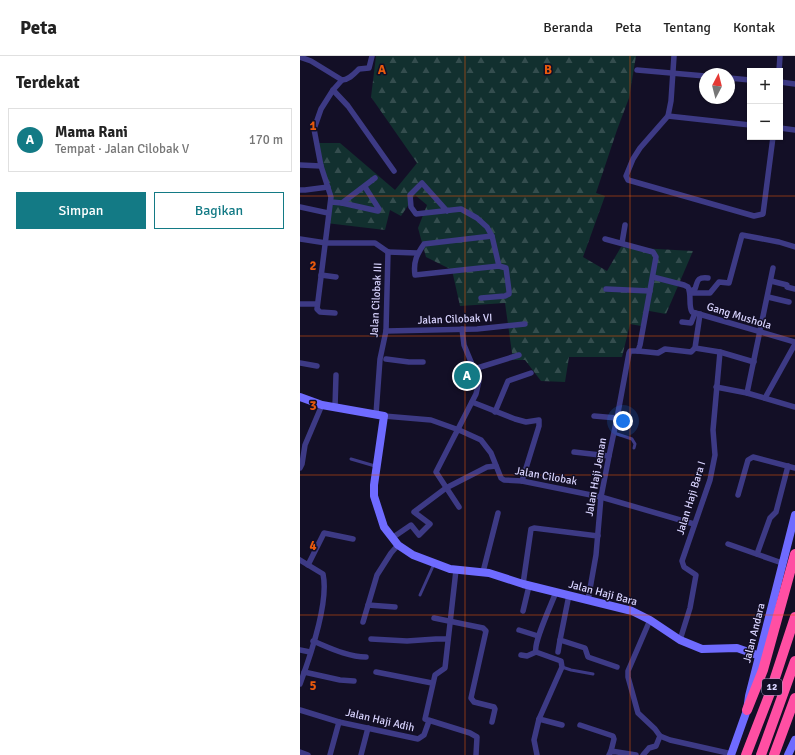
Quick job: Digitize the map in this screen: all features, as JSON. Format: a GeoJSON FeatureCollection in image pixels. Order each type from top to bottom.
{"type":"FeatureCollection","features":[{"type":"Feature","properties":{"kind":"highway"},"geometry":{"type":"LineString","coordinates":[[747,710],[763,670],[795,554]]}},
{"type":"Feature","properties":{"kind":"highway","name":"12"},"geometry":{"type":"LineString","coordinates":[[746,755],[770,693],[795,617]]}},
{"type":"Feature","properties":{"kind":"highway","name":"12"},"geometry":{"type":"LineString","coordinates":[[761,755],[795,661]]}},
{"type":"Feature","properties":{"kind":"highway"},"geometry":{"type":"LineString","coordinates":[[774,755],[795,698]]}},
{"type":"Feature","properties":{"kind":"street"},"geometry":{"type":"LineString","coordinates":[[335,312],[320,312],[317,309],[331,197],[321,166],[314,129],[321,109],[333,90],[342,80],[352,76],[359,69],[369,68],[372,56]]}},
{"type":"Feature","properties":{"kind":"street"},"geometry":{"type":"LineString","coordinates":[[674,56],[671,101],[668,116],[632,159],[626,176],[628,180],[754,216],[762,214],[773,140]]}},
{"type":"Feature","properties":{"kind":"street"},"geometry":{"type":"LineString","coordinates":[[779,68],[780,56]]}},
{"type":"Feature","properties":{"kind":"street"},"geometry":{"type":"LineString","coordinates":[[300,57],[311,61],[342,80]]}},
{"type":"Feature","properties":{"kind":"street"},"geometry":{"type":"LineString","coordinates":[[637,70],[699,75]]}},
{"type":"Feature","properties":{"kind":"street"},"geometry":{"type":"LineString","coordinates":[[735,79],[747,80]]}},
{"type":"Feature","properties":{"kind":"street"},"geometry":{"type":"LineString","coordinates":[[783,82],[795,84]]}},
{"type":"Feature","properties":{"kind":"street"},"geometry":{"type":"LineString","coordinates":[[333,90],[348,106],[394,171]]}},
{"type":"Feature","properties":{"kind":"street"},"geometry":{"type":"LineString","coordinates":[[668,116],[747,125]]}},
{"type":"Feature","properties":{"kind":"street"},"geometry":{"type":"LineString","coordinates":[[783,128],[795,130]]}},
{"type":"Feature","properties":{"kind":"street"},"geometry":{"type":"LineString","coordinates":[[300,165],[321,166]]}},
{"type":"Feature","properties":{"kind":"street"},"geometry":{"type":"LineString","coordinates":[[342,203],[375,178]]}},
{"type":"Feature","properties":{"kind":"street"},"geometry":{"type":"LineString","coordinates":[[447,211],[422,183],[410,196],[411,207],[416,214],[447,211],[461,209],[477,218],[487,226],[492,236],[499,266]]}},
{"type":"Feature","properties":{"kind":"street"},"geometry":{"type":"LineString","coordinates":[[300,190],[328,187]]}},
{"type":"Feature","properties":{"kind":"street"},"geometry":{"type":"LineString","coordinates":[[330,202],[342,203],[378,211],[379,209],[365,187]]}},
{"type":"Feature","properties":{"kind":"street"},"geometry":{"type":"LineString","coordinates":[[300,207],[328,213]]}},
{"type":"Feature","properties":{"kind":"street"},"geometry":{"type":"LineString","coordinates":[[622,243],[625,225]]}},
{"type":"Feature","properties":{"kind":"street"},"geometry":{"type":"LineString","coordinates":[[691,292],[710,292],[719,282],[728,283],[742,235],[779,242],[795,247]]}},
{"type":"Feature","properties":{"kind":"street"},"geometry":{"type":"LineString","coordinates":[[481,298],[505,296],[509,294],[506,268],[499,266],[415,275],[414,269],[417,253],[424,244],[492,236]]}},
{"type":"Feature","properties":{"kind":"street","name":"Jalan Cilobak III"},"geometry":{"type":"LineString","coordinates":[[300,239],[326,243],[374,243],[388,252],[386,331],[382,359],[380,415]]}},
{"type":"Feature","properties":{"kind":"street"},"geometry":{"type":"LineString","coordinates":[[605,239],[655,253],[656,257],[638,351],[658,353],[664,349],[691,352],[695,348],[697,313]]}},
{"type":"Feature","properties":{"kind":"street"},"geometry":{"type":"LineString","coordinates":[[388,252],[417,253]]}},
{"type":"Feature","properties":{"kind":"street"},"geometry":{"type":"LineString","coordinates":[[747,393],[773,268]]}},
{"type":"Feature","properties":{"kind":"street"},"geometry":{"type":"LineString","coordinates":[[321,275],[336,277]]}},
{"type":"Feature","properties":{"kind":"street"},"geometry":{"type":"LineString","coordinates":[[652,277],[684,284],[691,292]]}},
{"type":"Feature","properties":{"kind":"street"},"geometry":{"type":"LineString","coordinates":[[691,292],[695,289],[701,277],[708,278]]}},
{"type":"Feature","properties":{"kind":"street"},"geometry":{"type":"LineString","coordinates":[[771,281],[787,285],[787,287],[795,289]]}},
{"type":"Feature","properties":{"kind":"street"},"geometry":{"type":"LineString","coordinates":[[606,289],[650,291]]}},
{"type":"Feature","properties":{"kind":"street","name":"Gang Mushola"},"geometry":{"type":"LineString","coordinates":[[691,292],[691,310],[697,313],[795,343]]}},
{"type":"Feature","properties":{"kind":"street"},"geometry":{"type":"LineString","coordinates":[[768,297],[789,302]]}},
{"type":"Feature","properties":{"kind":"street"},"geometry":{"type":"LineString","coordinates":[[300,304],[317,304]]}},
{"type":"Feature","properties":{"kind":"street"},"geometry":{"type":"LineString","coordinates":[[682,322],[691,323],[697,313]]}},
{"type":"Feature","properties":{"kind":"street","name":"Jalan Cilobak VI"},"geometry":{"type":"LineString","coordinates":[[386,331],[462,329],[525,324]]}},
{"type":"Feature","properties":{"kind":"street"},"geometry":{"type":"LineString","coordinates":[[459,506],[436,472],[476,394],[479,381],[464,345],[462,329]]}},
{"type":"Feature","properties":{"kind":"street"},"geometry":{"type":"LineString","coordinates":[[765,398],[795,343]]}},
{"type":"Feature","properties":{"kind":"street"},"geometry":{"type":"LineString","coordinates":[[695,348],[720,352],[754,362]]}},
{"type":"Feature","properties":{"kind":"street","name":"Jalan Haji Jeman"},"geometry":{"type":"LineString","coordinates":[[588,600],[596,555],[601,497],[608,456],[614,433],[629,353],[630,351],[638,351]]}},
{"type":"Feature","properties":{"kind":"street","name":"Jalan Haji Bara I"},"geometry":{"type":"LineString","coordinates":[[680,640],[690,608],[696,575],[684,567],[682,561],[710,480],[715,455],[713,430],[720,352]]}},
{"type":"Feature","properties":{"kind":"street"},"geometry":{"type":"LineString","coordinates":[[474,369],[516,356]]}},
{"type":"Feature","properties":{"kind":"street"},"geometry":{"type":"LineString","coordinates":[[382,359],[424,362]]}},
{"type":"Feature","properties":{"kind":"street"},"geometry":{"type":"LineString","coordinates":[[300,363],[317,366]]}},
{"type":"Feature","properties":{"kind":"street"},"geometry":{"type":"LineString","coordinates":[[495,412],[508,381],[531,373]]}},
{"type":"Feature","properties":{"kind":"street"},"geometry":{"type":"LineString","coordinates":[[335,407],[336,374]]}},
{"type":"Feature","properties":{"kind":"street"},"geometry":{"type":"LineString","coordinates":[[716,387],[747,393],[795,407]]}},
{"type":"Feature","properties":{"kind":"street","name":"Jalan Cilobak"},"geometry":{"type":"LineString","coordinates":[[300,398],[322,405],[380,415],[431,420],[481,440],[491,453],[501,478],[504,480],[601,497],[694,524]]}},
{"type":"Feature","properties":{"kind":"street"},"geometry":{"type":"LineString","coordinates":[[472,402],[515,420],[526,422],[539,420],[539,426],[522,482]]}},
{"type":"Feature","properties":{"kind":"street"},"geometry":{"type":"LineString","coordinates":[[300,468],[305,445],[322,405]]}},
{"type":"Feature","properties":{"kind":"street","name":"Jalan Haji Bara"},"geometry":{"type":"LineString","coordinates":[[380,415],[374,496],[384,527],[398,545],[413,555],[434,564],[456,570],[483,572],[526,585],[632,611],[650,620],[680,640],[702,649],[737,648],[760,656]]}},
{"type":"Feature","properties":{"kind":"street"},"geometry":{"type":"LineString","coordinates":[[594,416],[617,418]]}},
{"type":"Feature","properties":{"kind":"street"},"geometry":{"type":"LineString","coordinates":[[574,452],[608,456]]}},
{"type":"Feature","properties":{"kind":"street"},"geometry":{"type":"LineString","coordinates":[[738,495],[748,460],[752,457],[795,468]]}},
{"type":"Feature","properties":{"kind":"street"},"geometry":{"type":"LineString","coordinates":[[392,538],[411,526],[419,535],[430,524],[414,512],[446,488],[487,467],[496,466]]}},
{"type":"Feature","properties":{"kind":"street"},"geometry":{"type":"LineString","coordinates":[[757,554],[770,518],[776,512],[788,466]]}},
{"type":"Feature","properties":{"kind":"street"},"geometry":{"type":"LineString","coordinates":[[483,572],[498,513]]}},
{"type":"Feature","properties":{"kind":"street","name":"Jalan Andara"},"geometry":{"type":"LineString","coordinates":[[732,755],[747,710],[749,696],[795,515]]}},
{"type":"Feature","properties":{"kind":"street"},"geometry":{"type":"LineString","coordinates":[[523,611],[531,529],[598,536]]}},
{"type":"Feature","properties":{"kind":"street"},"geometry":{"type":"LineString","coordinates":[[308,564],[324,533],[353,539]]}},
{"type":"Feature","properties":{"kind":"street"},"geometry":{"type":"LineString","coordinates":[[728,544],[782,563]]}},
{"type":"Feature","properties":{"kind":"street"},"geometry":{"type":"LineString","coordinates":[[363,622],[377,575],[398,545]]}},
{"type":"Feature","properties":{"kind":"street"},"geometry":{"type":"LineString","coordinates":[[300,560],[323,574],[324,582],[321,610],[314,641],[300,684]]}},
{"type":"Feature","properties":{"kind":"street","name":"Jalan Haji Adih"},"geometry":{"type":"LineString","coordinates":[[300,710],[339,722],[418,739],[424,735],[429,721],[425,719],[432,683],[435,675],[445,668],[456,570]]}},
{"type":"Feature","properties":{"kind":"street"},"geometry":{"type":"LineString","coordinates":[[536,652],[535,650],[538,636],[556,592]]}},
{"type":"Feature","properties":{"kind":"street"},"geometry":{"type":"LineString","coordinates":[[558,652],[569,595]]}},
{"type":"Feature","properties":{"kind":"street"},"geometry":{"type":"LineString","coordinates":[[368,605],[395,607]]}},
{"type":"Feature","properties":{"kind":"street"},"geometry":{"type":"LineString","coordinates":[[434,618],[483,628],[486,631],[471,698],[474,702],[494,707],[495,709],[492,722]]}},
{"type":"Feature","properties":{"kind":"street"},"geometry":{"type":"LineString","coordinates":[[650,620],[628,671],[628,677],[638,713],[655,729],[660,736],[670,740],[732,755]]}},
{"type":"Feature","properties":{"kind":"street"},"geometry":{"type":"LineString","coordinates":[[519,630],[538,636]]}},
{"type":"Feature","properties":{"kind":"street"},"geometry":{"type":"LineString","coordinates":[[371,639],[407,641],[436,639],[448,640]]}},
{"type":"Feature","properties":{"kind":"street"},"geometry":{"type":"LineString","coordinates":[[560,640],[584,648],[588,657],[617,667]]}},
{"type":"Feature","properties":{"kind":"street"},"geometry":{"type":"LineString","coordinates":[[314,641],[337,651],[366,657]]}},
{"type":"Feature","properties":{"kind":"street"},"geometry":{"type":"LineString","coordinates":[[300,650],[310,652]]}},
{"type":"Feature","properties":{"kind":"street"},"geometry":{"type":"LineString","coordinates":[[521,656],[527,656],[536,652],[561,661],[562,667],[539,719],[534,740],[537,755]]}},
{"type":"Feature","properties":{"kind":"street"},"geometry":{"type":"LineString","coordinates":[[376,672],[432,683]]}},
{"type":"Feature","properties":{"kind":"street"},"geometry":{"type":"LineString","coordinates":[[303,673],[354,681]]}},
{"type":"Feature","properties":{"kind":"street"},"geometry":{"type":"LineString","coordinates":[[539,719],[562,725]]}},
{"type":"Feature","properties":{"kind":"street"},"geometry":{"type":"LineString","coordinates":[[429,721],[470,733],[477,737],[476,755]]}},
{"type":"Feature","properties":{"kind":"street"},"geometry":{"type":"LineString","coordinates":[[330,755],[339,722]]}},
{"type":"Feature","properties":{"kind":"street"},"geometry":{"type":"LineString","coordinates":[[580,725],[613,736],[614,739],[610,753],[636,755]]}},
{"type":"Feature","properties":{"kind":"street"},"geometry":{"type":"LineString","coordinates":[[361,755],[368,728]]}},
{"type":"Feature","properties":{"kind":"street"},"geometry":{"type":"LineString","coordinates":[[643,755],[649,748],[656,746],[660,736]]}},
{"type":"Feature","properties":{"kind":"street"},"geometry":{"type":"LineString","coordinates":[[788,755],[795,740]]}},
{"type":"Feature","properties":{"kind":"street"},"geometry":{"type":"LineString","coordinates":[[300,752],[308,755]]}},
{"type":"Feature","properties":{"kind":"lane"},"geometry":{"type":"LineString","coordinates":[[614,433],[632,439],[635,444],[634,448]]}},
{"type":"Feature","properties":{"kind":"lane"},"geometry":{"type":"LineString","coordinates":[[351,459],[377,466]]}},
{"type":"Feature","properties":{"kind":"lane"},"geometry":{"type":"LineString","coordinates":[[420,595],[434,564]]}},
{"type":"Feature","properties":{"kind":"lane"},"geometry":{"type":"LineString","coordinates":[[562,667],[593,674]]}},
{"type":"Feature","properties":{"kind":"green space"},"geometry":{"type":"Polygon","coordinates":[[[376,56],[636,56],[629,98],[596,193],[605,196],[583,257],[607,271],[621,247],[693,251],[666,314],[644,310],[641,326],[630,324],[622,357],[569,357],[565,382],[541,381],[525,360],[513,360],[505,303],[460,306],[452,270],[426,257],[418,228],[427,205],[415,195],[401,216],[390,210],[385,230],[326,223],[329,194],[316,143],[340,143],[395,190],[417,163],[371,97],[376,56]]]}},
{"type":"Feature","properties":{"kind":"place","name":"Mama Rani"},"geometry":{"type":"Point","coordinates":[467,376]}}]}
